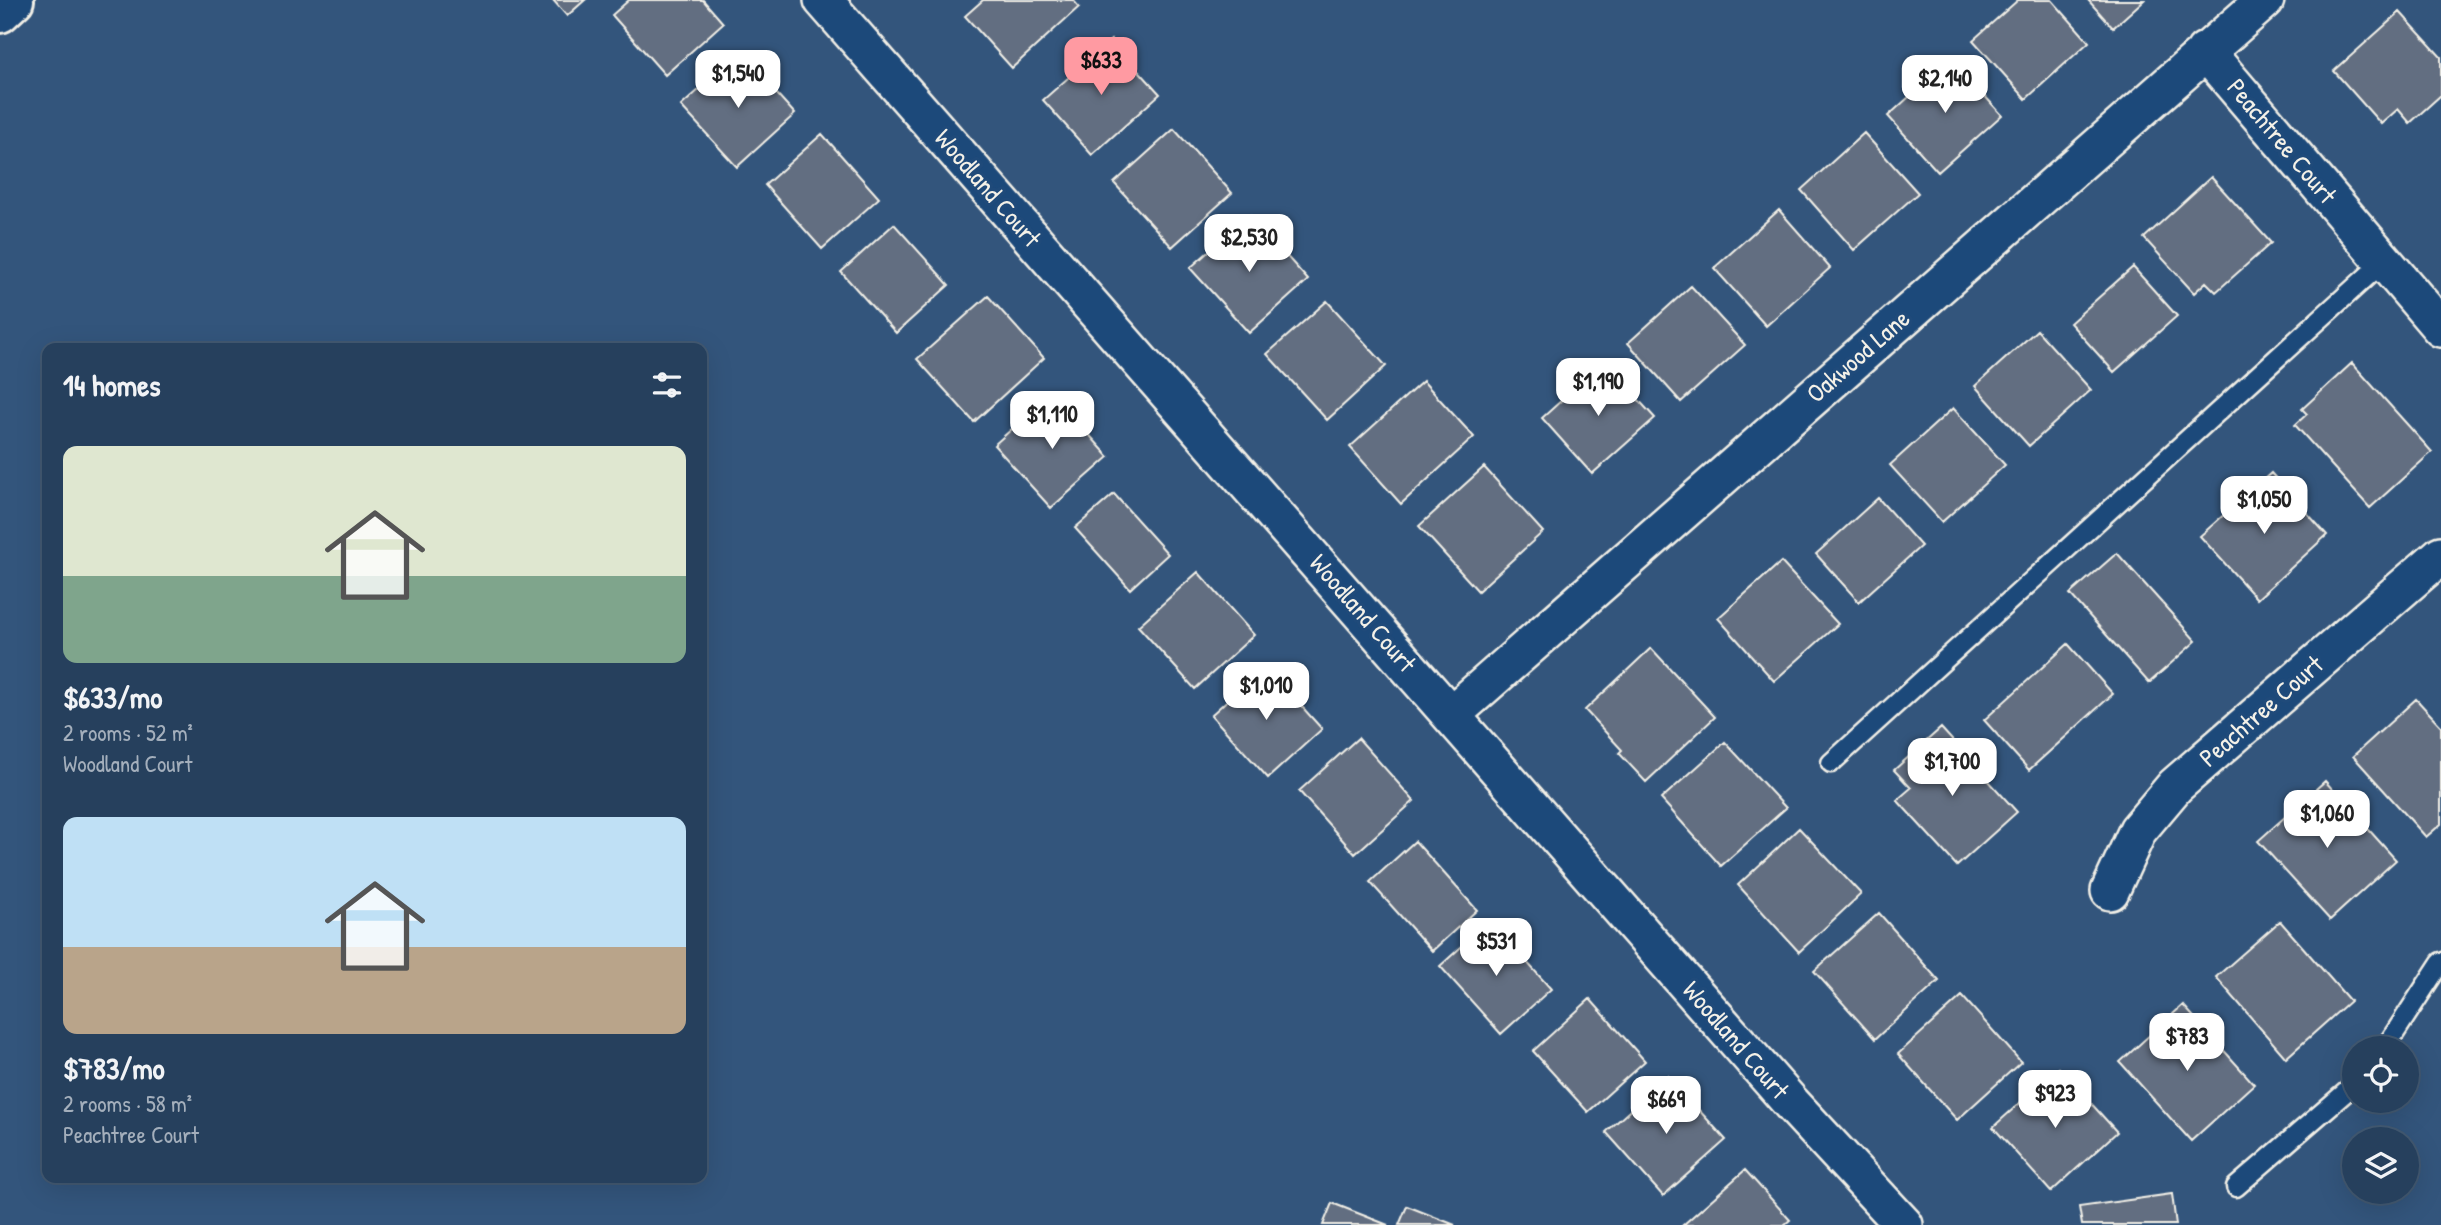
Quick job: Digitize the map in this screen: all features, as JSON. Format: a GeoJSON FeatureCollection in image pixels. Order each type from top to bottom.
{"type":"FeatureCollection","features":[{"type":"Feature","properties":{"kind":"main road"},"geometry":{"type":"LineString","coordinates":[[0,13],[15,0]]}},
{"type":"Feature","properties":{"kind":"street","name":"Woodland Court"},"geometry":{"type":"LineString","coordinates":[[822,0],[1791,1103],[1904,1225]]}},
{"type":"Feature","properties":{"kind":"street","name":"Oakwood Lane"},"geometry":{"type":"LineString","coordinates":[[1452,715],[2265,0]]}},
{"type":"Feature","properties":{"kind":"street","name":"Peachtree Court"},"geometry":{"type":"LineString","coordinates":[[2204,51],[2441,328]]}},
{"type":"Feature","properties":{"kind":"street","name":"Peachtree Court"},"geometry":{"type":"LineString","coordinates":[[2110,891],[2138,830],[2175,786],[2441,555]]}},
{"type":"Feature","properties":{"kind":"lane"},"geometry":{"type":"LineString","coordinates":[[1831,763],[2384,261]]}},
{"type":"Feature","properties":{"kind":"lane"},"geometry":{"type":"LineString","coordinates":[[2393,1036],[2441,961]]}},
{"type":"Feature","properties":{"kind":"lane"},"geometry":{"type":"LineString","coordinates":[[2236,1188],[2342,1095]]}},
{"type":"Feature","properties":{"kind":"building"},"geometry":{"type":"Polygon","coordinates":[[[553,0],[585,0],[567,16],[553,0]]]}},
{"type":"Feature","properties":{"kind":"building"},"geometry":{"type":"Polygon","coordinates":[[[629,0],[703,0],[723,23],[665,75],[612,15],[629,0]]]}},
{"type":"Feature","properties":{"kind":"building"},"geometry":{"type":"Polygon","coordinates":[[[983,0],[1073,0],[1079,7],[1012,68],[965,16],[983,0]]]}},
{"type":"Feature","properties":{"kind":"building"},"geometry":{"type":"Polygon","coordinates":[[[2018,0],[2052,0],[2089,42],[2026,99],[1973,40],[2018,0]]]}},
{"type":"Feature","properties":{"kind":"building"},"geometry":{"type":"Polygon","coordinates":[[[2088,0],[2144,0],[2113,28],[2088,0]]]}},
{"type":"Feature","properties":{"kind":"building"},"geometry":{"type":"Polygon","coordinates":[[[2400,12],[2441,57],[2441,95],[2410,123],[2398,109],[2381,124],[2334,71],[2400,12]]]}},
{"type":"Feature","properties":{"kind":"building"},"geometry":{"type":"Polygon","coordinates":[[[1111,40],[1160,94],[1092,155],[1043,100],[1111,40]]]}},
{"type":"Feature","properties":{"kind":"building"},"geometry":{"type":"Polygon","coordinates":[[[740,53],[795,114],[737,167],[681,106],[740,53]]]}},
{"type":"Feature","properties":{"kind":"building"},"geometry":{"type":"Polygon","coordinates":[[[1951,59],[2002,115],[1938,172],[1888,116],[1951,59]]]}},
{"type":"Feature","properties":{"kind":"building"},"geometry":{"type":"Polygon","coordinates":[[[1174,129],[1232,193],[1172,247],[1114,183],[1174,129]]]}},
{"type":"Feature","properties":{"kind":"building"},"geometry":{"type":"Polygon","coordinates":[[[1864,133],[1918,193],[1854,250],[1801,190],[1864,133]]]}},
{"type":"Feature","properties":{"kind":"building"},"geometry":{"type":"Polygon","coordinates":[[[822,134],[879,198],[822,249],[765,185],[822,134]]]}},
{"type":"Feature","properties":{"kind":"building"},"geometry":{"type":"Polygon","coordinates":[[[2211,177],[2271,243],[2216,292],[2206,282],[2194,293],[2144,238],[2211,177]]]}},
{"type":"Feature","properties":{"kind":"building"},"geometry":{"type":"Polygon","coordinates":[[[1779,210],[1830,268],[1766,326],[1714,268],[1779,210]]]}},
{"type":"Feature","properties":{"kind":"building"},"geometry":{"type":"Polygon","coordinates":[[[1250,215],[1308,280],[1249,333],[1190,268],[1250,215]]]}},
{"type":"Feature","properties":{"kind":"building"},"geometry":{"type":"Polygon","coordinates":[[[894,224],[949,285],[896,333],[841,272],[894,224]]]}},
{"type":"Feature","properties":{"kind":"building"},"geometry":{"type":"Polygon","coordinates":[[[2133,267],[2177,316],[2114,372],[2070,323],[2133,267]]]}},
{"type":"Feature","properties":{"kind":"building"},"geometry":{"type":"Polygon","coordinates":[[[1691,286],[1745,345],[1681,402],[1628,343],[1691,286]]]}},
{"type":"Feature","properties":{"kind":"building"},"geometry":{"type":"Polygon","coordinates":[[[988,296],[1044,358],[974,422],[917,359],[988,296]]]}},
{"type":"Feature","properties":{"kind":"building"},"geometry":{"type":"Polygon","coordinates":[[[1327,301],[1386,366],[1327,420],[1267,354],[1327,301]]]}},
{"type":"Feature","properties":{"kind":"building"},"geometry":{"type":"Polygon","coordinates":[[[2037,330],[2091,390],[2029,446],[1975,386],[2037,330]]]}},
{"type":"Feature","properties":{"kind":"building"},"geometry":{"type":"Polygon","coordinates":[[[1604,362],[1655,418],[1592,474],[1542,418],[1604,362]]]}},
{"type":"Feature","properties":{"kind":"building"},"geometry":{"type":"Polygon","coordinates":[[[2352,363],[2432,452],[2370,508],[2295,425],[2307,414],[2302,409],[2352,363]]]}},
{"type":"Feature","properties":{"kind":"building"},"geometry":{"type":"Polygon","coordinates":[[[1423,381],[1474,437],[1401,504],[1350,447],[1423,381]]]}},
{"type":"Feature","properties":{"kind":"building"},"geometry":{"type":"Polygon","coordinates":[[[1052,393],[1109,457],[1051,508],[994,445],[1052,393]]]}},
{"type":"Feature","properties":{"kind":"building"},"geometry":{"type":"Polygon","coordinates":[[[1953,408],[2005,465],[1942,522],[1890,465],[1953,408]]]}},
{"type":"Feature","properties":{"kind":"building"},"geometry":{"type":"Polygon","coordinates":[[[1484,467],[1543,532],[1478,591],[1419,526],[1484,467]]]}},
{"type":"Feature","properties":{"kind":"building"},"geometry":{"type":"Polygon","coordinates":[[[2271,473],[2327,535],[2257,599],[2200,536],[2271,473]]]}},
{"type":"Feature","properties":{"kind":"building"},"geometry":{"type":"Polygon","coordinates":[[[1114,494],[1168,554],[1130,589],[1075,528],[1114,494]]]}},
{"type":"Feature","properties":{"kind":"building"},"geometry":{"type":"Polygon","coordinates":[[[1878,498],[1921,546],[1859,602],[1816,554],[1878,498]]]}},
{"type":"Feature","properties":{"kind":"building"},"geometry":{"type":"Polygon","coordinates":[[[2117,553],[2196,641],[2149,683],[2070,594],[2117,553]]]}},
{"type":"Feature","properties":{"kind":"building"},"geometry":{"type":"Polygon","coordinates":[[[1781,562],[1838,624],[1774,681],[1718,618],[1781,562]]]}},
{"type":"Feature","properties":{"kind":"building"},"geometry":{"type":"Polygon","coordinates":[[[1198,572],[1254,635],[1195,689],[1138,626],[1198,572]]]}},
{"type":"Feature","properties":{"kind":"building"},"geometry":{"type":"Polygon","coordinates":[[[2068,644],[2113,694],[2029,770],[1984,720],[2068,644]]]}},
{"type":"Feature","properties":{"kind":"building"},"geometry":{"type":"Polygon","coordinates":[[[1651,648],[1715,717],[1646,782],[1619,753],[1622,750],[1585,710],[1651,648]]]}},
{"type":"Feature","properties":{"kind":"building"},"geometry":{"type":"Polygon","coordinates":[[[1265,666],[1322,729],[1268,778],[1211,715],[1265,666]]]}},
{"type":"Feature","properties":{"kind":"building"},"geometry":{"type":"Polygon","coordinates":[[[2416,699],[2441,726],[2441,824],[2426,837],[2353,756],[2416,699]]]}},
{"type":"Feature","properties":{"kind":"building"},"geometry":{"type":"Polygon","coordinates":[[[1941,728],[2017,812],[1957,866],[1897,800],[1911,788],[1894,770],[1941,728]]]}},
{"type":"Feature","properties":{"kind":"building"},"geometry":{"type":"Polygon","coordinates":[[[1358,738],[1414,801],[1355,854],[1299,791],[1358,738]]]}},
{"type":"Feature","properties":{"kind":"building"},"geometry":{"type":"Polygon","coordinates":[[[1725,742],[1786,808],[1721,866],[1661,799],[1725,742]]]}},
{"type":"Feature","properties":{"kind":"building"},"geometry":{"type":"Polygon","coordinates":[[[2325,781],[2396,860],[2330,920],[2258,841],[2325,781]]]}},
{"type":"Feature","properties":{"kind":"building"},"geometry":{"type":"Polygon","coordinates":[[[1799,828],[1861,894],[1799,952],[1738,885],[1799,828]]]}},
{"type":"Feature","properties":{"kind":"building"},"geometry":{"type":"Polygon","coordinates":[[[1415,841],[1477,910],[1432,951],[1370,882],[1415,841]]]}},
{"type":"Feature","properties":{"kind":"building"},"geometry":{"type":"Polygon","coordinates":[[[1879,913],[1939,981],[1875,1039],[1814,971],[1879,913]]]}},
{"type":"Feature","properties":{"kind":"building"},"geometry":{"type":"Polygon","coordinates":[[[1490,921],[1551,989],[1501,1034],[1440,966],[1490,921]]]}},
{"type":"Feature","properties":{"kind":"building"},"geometry":{"type":"Polygon","coordinates":[[[2280,921],[2350,1001],[2286,1058],[2216,977],[2280,921]]]}},
{"type":"Feature","properties":{"kind":"building"},"geometry":{"type":"Polygon","coordinates":[[[1962,996],[2021,1062],[1957,1120],[1898,1054],[1962,996]]]}},
{"type":"Feature","properties":{"kind":"building"},"geometry":{"type":"Polygon","coordinates":[[[1590,999],[1645,1061],[1588,1112],[1533,1051],[1590,999]]]}},
{"type":"Feature","properties":{"kind":"building"},"geometry":{"type":"Polygon","coordinates":[[[2183,1005],[2254,1084],[2191,1141],[2120,1062],[2183,1005]]]}},
{"type":"Feature","properties":{"kind":"building"},"geometry":{"type":"Polygon","coordinates":[[[2059,1068],[2117,1132],[2051,1192],[1993,1127],[2059,1068]]]}},
{"type":"Feature","properties":{"kind":"building"},"geometry":{"type":"Polygon","coordinates":[[[1668,1076],[1726,1140],[1663,1196],[1606,1132],[1668,1076]]]}},
{"type":"Feature","properties":{"kind":"building"},"geometry":{"type":"Polygon","coordinates":[[[1745,1170],[1790,1220],[1784,1225],[1683,1225],[1745,1170]]]}},
{"type":"Feature","properties":{"kind":"building"},"geometry":{"type":"Polygon","coordinates":[[[2172,1194],[2176,1225],[2082,1225],[2079,1207],[2172,1194]]]}},
{"type":"Feature","properties":{"kind":"building"},"geometry":{"type":"Polygon","coordinates":[[[1332,1203],[1388,1225],[1323,1225],[1332,1203]]]}},
{"type":"Feature","properties":{"kind":"building"},"geometry":{"type":"Polygon","coordinates":[[[1407,1206],[1455,1225],[1399,1225],[1407,1206]]]}}]}
